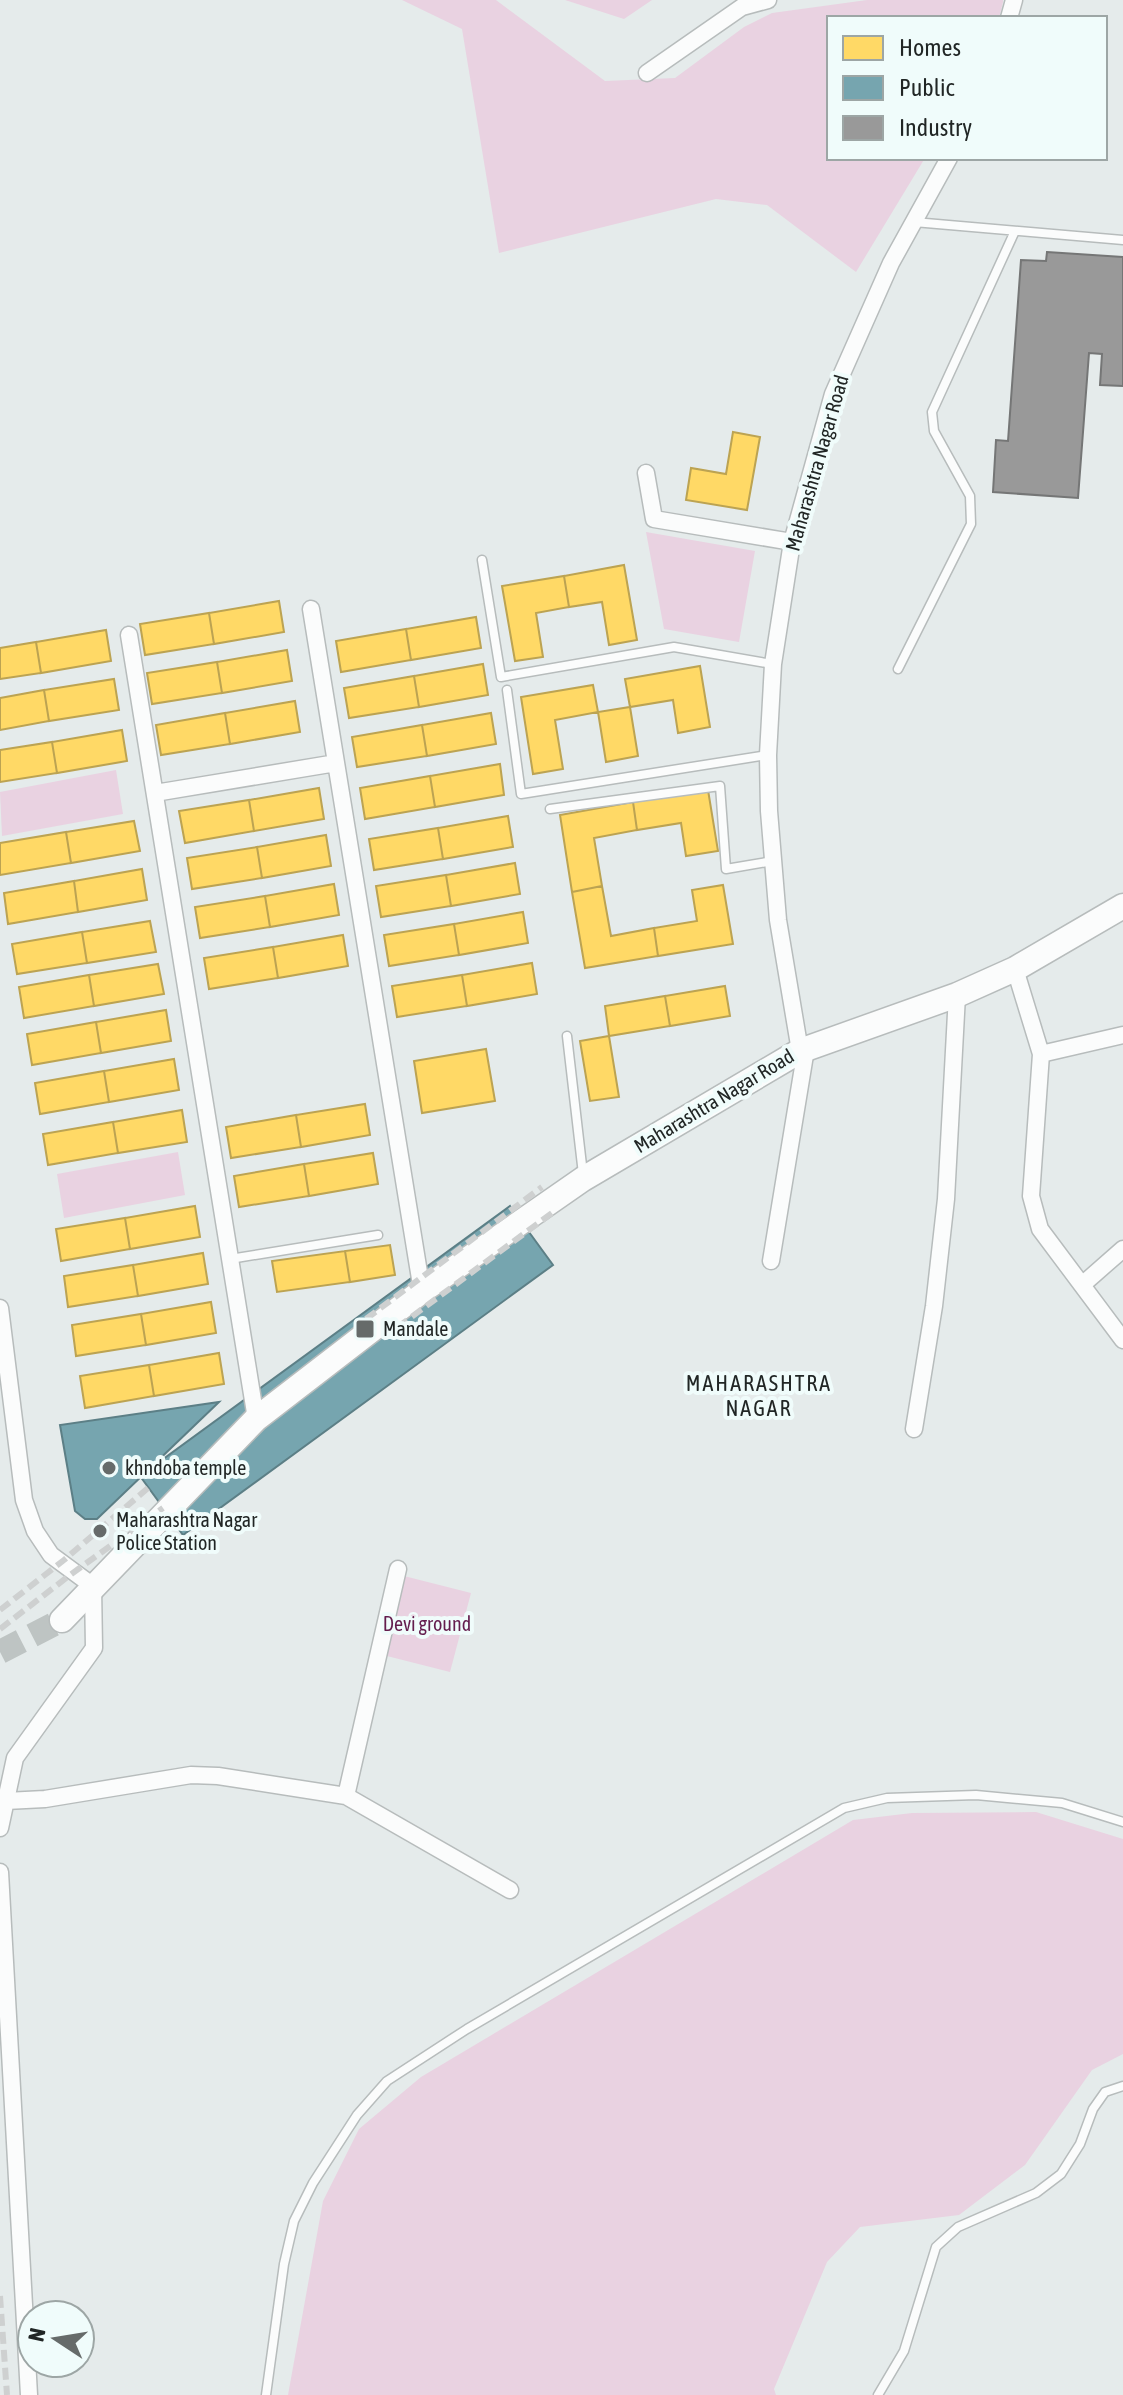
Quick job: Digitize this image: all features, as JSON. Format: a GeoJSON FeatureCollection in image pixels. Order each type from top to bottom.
{"type":"FeatureCollection","features":[{"type":"Feature","properties":{"kind":"street"},"geometry":{"type":"LineString","coordinates":[[647,73],[742,7],[768,0]]}},
{"type":"Feature","properties":{"kind":"street","name":"Maharashtra Nagar Road"},"geometry":{"type":"LineString","coordinates":[[62,1620],[256,1419],[422,1291],[583,1179],[803,1050],[778,920],[768,755],[773,664],[792,542],[833,394],[891,263],[948,160]]}},
{"type":"Feature","properties":{"kind":"street"},"geometry":{"type":"LineString","coordinates":[[646,473],[654,519],[792,542]]}},
{"type":"Feature","properties":{"kind":"street"},"geometry":{"type":"LineString","coordinates":[[311,609],[422,1291]]}},
{"type":"Feature","properties":{"kind":"street"},"geometry":{"type":"LineString","coordinates":[[129,635],[256,1419]]}},
{"type":"Feature","properties":{"kind":"street"},"geometry":{"type":"LineString","coordinates":[[155,793],[336,763]]}},
{"type":"Feature","properties":{"kind":"street"},"geometry":{"type":"LineString","coordinates":[[771,1261],[803,1050],[957,995],[1015,969],[1123,906]]}},
{"type":"Feature","properties":{"kind":"street"},"geometry":{"type":"LineString","coordinates":[[1015,969],[1041,1054],[1031,1196],[1034,1214],[1040,1229],[1123,1340]]}},
{"type":"Feature","properties":{"kind":"street"},"geometry":{"type":"LineString","coordinates":[[914,1429],[934,1306],[946,1199],[957,995]]}},
{"type":"Feature","properties":{"kind":"street"},"geometry":{"type":"LineString","coordinates":[[1041,1054],[1123,1035]]}},
{"type":"Feature","properties":{"kind":"street"},"geometry":{"type":"LineString","coordinates":[[1082,1285],[1123,1249]]}},
{"type":"Feature","properties":{"kind":"street"},"geometry":{"type":"LineString","coordinates":[[0,1308],[24,1500],[35,1531],[51,1555],[93,1586],[94,1648],[15,1758],[0,1828]]}},
{"type":"Feature","properties":{"kind":"street"},"geometry":{"type":"LineString","coordinates":[[346,1796],[398,1569]]}},
{"type":"Feature","properties":{"kind":"street"},"geometry":{"type":"LineString","coordinates":[[6,1801],[45,1799],[191,1775],[218,1776],[346,1796],[510,1890]]}},
{"type":"Feature","properties":{"kind":"street"},"geometry":{"type":"LineString","coordinates":[[0,1872],[29,2395]]}},
{"type":"Feature","properties":{"kind":"lane"},"geometry":{"type":"LineString","coordinates":[[913,222],[1122,240],[1123,228]]}},
{"type":"Feature","properties":{"kind":"lane"},"geometry":{"type":"LineString","coordinates":[[898,669],[971,524],[970,496],[934,431],[932,412],[1015,231]]}},
{"type":"Feature","properties":{"kind":"lane"},"geometry":{"type":"LineString","coordinates":[[482,560],[501,677],[674,647],[773,664]]}},
{"type":"Feature","properties":{"kind":"lane"},"geometry":{"type":"LineString","coordinates":[[507,690],[521,794],[768,755]]}},
{"type":"Feature","properties":{"kind":"lane"},"geometry":{"type":"LineString","coordinates":[[550,809],[720,786],[726,869],[773,861]]}},
{"type":"Feature","properties":{"kind":"lane"},"geometry":{"type":"LineString","coordinates":[[567,1036],[583,1179]]}},
{"type":"Feature","properties":{"kind":"lane"},"geometry":{"type":"LineString","coordinates":[[230,1259],[378,1235]]}},
{"type":"Feature","properties":{"kind":"lane"},"geometry":{"type":"LineString","coordinates":[[266,2395],[284,2264],[294,2221],[320,2171],[357,2115],[387,2081],[467,2029],[844,1808],[887,1798],[976,1795],[1062,1803],[1123,1822]]}},
{"type":"Feature","properties":{"kind":"lane"},"geometry":{"type":"LineString","coordinates":[[878,2395],[904,2351],[936,2247],[958,2227],[1036,2193],[1061,2174],[1080,2144],[1093,2109],[1105,2092],[1123,2086]]}},
{"type":"Feature","properties":{"kind":"green space"},"geometry":{"type":"Polygon","coordinates":[[[402,0],[496,0],[605,81],[675,78],[744,27],[772,13],[867,0],[1003,0],[1000,16],[827,16],[827,160],[924,160],[856,272],[767,205],[716,199],[499,253],[462,29],[402,0]]]}},
{"type":"Feature","properties":{"kind":"green space"},"geometry":{"type":"Polygon","coordinates":[[[565,0],[652,0],[624,19],[565,0]]]}},
{"type":"Feature","properties":{"kind":"green space"},"geometry":{"type":"Polygon","coordinates":[[[646,532],[755,551],[739,642],[664,629],[646,532]]]}},
{"type":"Feature","properties":{"kind":"green space"},"geometry":{"type":"Polygon","coordinates":[[[116,770],[123,814],[2,836],[0,792],[116,770]]]}},
{"type":"Feature","properties":{"kind":"green space"},"geometry":{"type":"Polygon","coordinates":[[[178,1152],[185,1195],[64,1218],[57,1174],[178,1152]]]}},
{"type":"Feature","properties":{"kind":"green space","name":"Devi ground"},"geometry":{"type":"Polygon","coordinates":[[[404,1576],[471,1593],[450,1672],[383,1655],[404,1576]]]}},
{"type":"Feature","properties":{"kind":"green space"},"geometry":{"type":"Polygon","coordinates":[[[1036,1812],[1123,1839],[1123,2054],[1092,2070],[1025,2165],[959,2215],[860,2227],[827,2262],[774,2389],[776,2395],[288,2395],[323,2201],[359,2129],[421,2077],[853,1820],[912,1813],[1036,1812]]]}},
{"type":"Feature","properties":{"kind":"building: Homes"},"geometry":{"type":"Polygon","coordinates":[[[733,432],[760,437],[747,510],[686,500],[691,468],[726,474],[733,432]]]}},
{"type":"Feature","properties":{"kind":"building: Homes"},"geometry":{"type":"Polygon","coordinates":[[[624,565],[637,640],[609,645],[602,602],[569,607],[564,576],[624,565]]]}},
{"type":"Feature","properties":{"kind":"building: Homes"},"geometry":{"type":"Polygon","coordinates":[[[564,576],[569,607],[536,613],[543,657],[515,661],[502,586],[564,576]]]}},
{"type":"Feature","properties":{"kind":"building: Homes"},"geometry":{"type":"Polygon","coordinates":[[[279,601],[284,632],[214,644],[209,613],[279,601]]]}},
{"type":"Feature","properties":{"kind":"building: Homes"},"geometry":{"type":"Polygon","coordinates":[[[209,613],[214,644],[145,655],[140,624],[209,613]]]}},
{"type":"Feature","properties":{"kind":"building: Homes"},"geometry":{"type":"Polygon","coordinates":[[[476,617],[481,648],[411,660],[406,629],[476,617]]]}},
{"type":"Feature","properties":{"kind":"building: Homes"},"geometry":{"type":"Polygon","coordinates":[[[406,629],[411,660],[341,672],[336,641],[406,629]]]}},
{"type":"Feature","properties":{"kind":"building: Homes"},"geometry":{"type":"Polygon","coordinates":[[[106,630],[111,661],[41,673],[36,642],[106,630]]]}},
{"type":"Feature","properties":{"kind":"building: Homes"},"geometry":{"type":"Polygon","coordinates":[[[36,642],[41,673],[0,679],[0,648],[36,642]]]}},
{"type":"Feature","properties":{"kind":"building: Homes"},"geometry":{"type":"Polygon","coordinates":[[[287,650],[292,681],[222,693],[217,662],[287,650]]]}},
{"type":"Feature","properties":{"kind":"building: Homes"},"geometry":{"type":"Polygon","coordinates":[[[217,662],[222,693],[152,704],[147,673],[217,662]]]}},
{"type":"Feature","properties":{"kind":"building: Homes"},"geometry":{"type":"Polygon","coordinates":[[[483,664],[488,695],[419,707],[414,676],[483,664]]]}},
{"type":"Feature","properties":{"kind":"building: Homes"},"geometry":{"type":"Polygon","coordinates":[[[700,666],[710,727],[678,733],[673,700],[630,707],[625,679],[700,666]]]}},
{"type":"Feature","properties":{"kind":"building: Homes"},"geometry":{"type":"Polygon","coordinates":[[[414,676],[419,707],[349,718],[344,688],[414,676]]]}},
{"type":"Feature","properties":{"kind":"building: Homes"},"geometry":{"type":"Polygon","coordinates":[[[114,679],[119,710],[49,721],[44,690],[114,679]]]}},
{"type":"Feature","properties":{"kind":"building: Homes"},"geometry":{"type":"Polygon","coordinates":[[[593,685],[598,712],[555,720],[563,769],[533,774],[521,697],[593,685]]]}},
{"type":"Feature","properties":{"kind":"building: Homes"},"geometry":{"type":"Polygon","coordinates":[[[44,690],[49,721],[0,730],[0,698],[44,690]]]}},
{"type":"Feature","properties":{"kind":"building: Homes"},"geometry":{"type":"Polygon","coordinates":[[[295,701],[300,732],[230,744],[225,713],[295,701]]]}},
{"type":"Feature","properties":{"kind":"building: Homes"},"geometry":{"type":"Polygon","coordinates":[[[630,707],[638,756],[606,762],[598,712],[630,707]]]}},
{"type":"Feature","properties":{"kind":"building: Homes"},"geometry":{"type":"Polygon","coordinates":[[[225,713],[230,744],[161,755],[156,725],[225,713]]]}},
{"type":"Feature","properties":{"kind":"building: Homes"},"geometry":{"type":"Polygon","coordinates":[[[491,713],[496,744],[427,756],[422,725],[491,713]]]}},
{"type":"Feature","properties":{"kind":"building: Homes"},"geometry":{"type":"Polygon","coordinates":[[[422,725],[427,756],[357,767],[352,737],[422,725]]]}},
{"type":"Feature","properties":{"kind":"building: Homes"},"geometry":{"type":"Polygon","coordinates":[[[122,730],[127,761],[57,773],[52,742],[122,730]]]}},
{"type":"Feature","properties":{"kind":"building: Homes"},"geometry":{"type":"Polygon","coordinates":[[[52,742],[57,773],[0,782],[0,750],[52,742]]]}},
{"type":"Feature","properties":{"kind":"building: Homes"},"geometry":{"type":"Polygon","coordinates":[[[500,764],[504,795],[435,807],[430,776],[500,764]]]}},
{"type":"Feature","properties":{"kind":"building: Homes"},"geometry":{"type":"Polygon","coordinates":[[[430,776],[435,807],[365,819],[360,788],[430,776]]]}},
{"type":"Feature","properties":{"kind":"building: Homes"},"geometry":{"type":"Polygon","coordinates":[[[319,788],[324,819],[254,831],[249,800],[319,788]]]}},
{"type":"Feature","properties":{"kind":"building: Homes"},"geometry":{"type":"Polygon","coordinates":[[[708,790],[718,851],[686,856],[681,823],[637,830],[633,802],[708,790]]]}},
{"type":"Feature","properties":{"kind":"building: Homes"},"geometry":{"type":"Polygon","coordinates":[[[249,800],[254,831],[185,843],[179,811],[249,800]]]}},
{"type":"Feature","properties":{"kind":"building: Homes"},"geometry":{"type":"Polygon","coordinates":[[[633,802],[637,830],[594,838],[602,886],[572,892],[560,815],[633,802]]]}},
{"type":"Feature","properties":{"kind":"building: Homes"},"geometry":{"type":"Polygon","coordinates":[[[508,816],[513,847],[443,859],[438,828],[508,816]]]}},
{"type":"Feature","properties":{"kind":"building: Homes"},"geometry":{"type":"Polygon","coordinates":[[[134,821],[140,851],[71,863],[66,832],[134,821]]]}},
{"type":"Feature","properties":{"kind":"building: Homes"},"geometry":{"type":"Polygon","coordinates":[[[438,828],[443,859],[374,870],[369,839],[438,828]]]}},
{"type":"Feature","properties":{"kind":"building: Homes"},"geometry":{"type":"Polygon","coordinates":[[[66,832],[71,863],[0,875],[0,843],[66,832]]]}},
{"type":"Feature","properties":{"kind":"building: Homes"},"geometry":{"type":"Polygon","coordinates":[[[326,835],[331,866],[262,878],[257,847],[326,835]]]}},
{"type":"Feature","properties":{"kind":"building: Homes"},"geometry":{"type":"Polygon","coordinates":[[[257,847],[262,878],[192,889],[187,858],[257,847]]]}},
{"type":"Feature","properties":{"kind":"building: Homes"},"geometry":{"type":"Polygon","coordinates":[[[515,863],[520,894],[451,906],[446,875],[515,863]]]}},
{"type":"Feature","properties":{"kind":"building: Homes"},"geometry":{"type":"Polygon","coordinates":[[[142,869],[147,900],[78,912],[74,881],[142,869]]]}},
{"type":"Feature","properties":{"kind":"building: Homes"},"geometry":{"type":"Polygon","coordinates":[[[446,875],[451,906],[381,917],[376,886],[446,875]]]}},
{"type":"Feature","properties":{"kind":"building: Homes"},"geometry":{"type":"Polygon","coordinates":[[[74,881],[78,912],[8,924],[4,893],[74,881]]]}},
{"type":"Feature","properties":{"kind":"building: Homes"},"geometry":{"type":"Polygon","coordinates":[[[334,884],[339,915],[270,927],[265,896],[334,884]]]}},
{"type":"Feature","properties":{"kind":"building: Homes"},"geometry":{"type":"Polygon","coordinates":[[[723,885],[733,944],[658,956],[654,928],[697,921],[692,890],[723,885]]]}},
{"type":"Feature","properties":{"kind":"building: Homes"},"geometry":{"type":"Polygon","coordinates":[[[602,886],[611,936],[654,928],[658,956],[585,968],[572,892],[602,886]]]}},
{"type":"Feature","properties":{"kind":"building: Homes"},"geometry":{"type":"Polygon","coordinates":[[[265,896],[270,927],[200,938],[195,907],[265,896]]]}},
{"type":"Feature","properties":{"kind":"building: Homes"},"geometry":{"type":"Polygon","coordinates":[[[523,912],[528,943],[459,955],[454,924],[523,912]]]}},
{"type":"Feature","properties":{"kind":"building: Homes"},"geometry":{"type":"Polygon","coordinates":[[[150,921],[156,952],[87,963],[82,932],[150,921]]]}},
{"type":"Feature","properties":{"kind":"building: Homes"},"geometry":{"type":"Polygon","coordinates":[[[454,924],[459,955],[389,966],[384,935],[454,924]]]}},
{"type":"Feature","properties":{"kind":"building: Homes"},"geometry":{"type":"Polygon","coordinates":[[[82,932],[87,963],[17,974],[12,944],[82,932]]]}},
{"type":"Feature","properties":{"kind":"building: Homes"},"geometry":{"type":"Polygon","coordinates":[[[343,935],[348,966],[278,978],[273,947],[343,935]]]}},
{"type":"Feature","properties":{"kind":"building: Homes"},"geometry":{"type":"Polygon","coordinates":[[[273,947],[278,978],[209,989],[204,958],[273,947]]]}},
{"type":"Feature","properties":{"kind":"building: Homes"},"geometry":{"type":"Polygon","coordinates":[[[532,963],[537,994],[467,1006],[462,975],[532,963]]]}},
{"type":"Feature","properties":{"kind":"building: Homes"},"geometry":{"type":"Polygon","coordinates":[[[158,964],[164,994],[94,1006],[89,975],[158,964]]]}},
{"type":"Feature","properties":{"kind":"building: Homes"},"geometry":{"type":"Polygon","coordinates":[[[89,975],[94,1006],[24,1018],[19,987],[89,975]]]}},
{"type":"Feature","properties":{"kind":"building: Homes"},"geometry":{"type":"Polygon","coordinates":[[[462,975],[467,1006],[397,1017],[392,986],[462,975]]]}},
{"type":"Feature","properties":{"kind":"building: Homes"},"geometry":{"type":"Polygon","coordinates":[[[725,986],[730,1016],[670,1026],[665,996],[725,986]]]}},
{"type":"Feature","properties":{"kind":"building: Homes"},"geometry":{"type":"Polygon","coordinates":[[[665,996],[670,1026],[609,1036],[605,1006],[665,996]]]}},
{"type":"Feature","properties":{"kind":"building: Homes"},"geometry":{"type":"Polygon","coordinates":[[[166,1010],[171,1041],[101,1053],[96,1022],[166,1010]]]}},
{"type":"Feature","properties":{"kind":"building: Homes"},"geometry":{"type":"Polygon","coordinates":[[[96,1022],[101,1053],[32,1065],[27,1034],[96,1022]]]}},
{"type":"Feature","properties":{"kind":"building: Homes"},"geometry":{"type":"Polygon","coordinates":[[[609,1036],[619,1097],[590,1101],[580,1041],[609,1036]]]}},
{"type":"Feature","properties":{"kind":"building: Homes"},"geometry":{"type":"Polygon","coordinates":[[[486,1049],[495,1101],[422,1113],[414,1061],[486,1049]]]}},
{"type":"Feature","properties":{"kind":"building: Homes"},"geometry":{"type":"Polygon","coordinates":[[[174,1059],[179,1090],[109,1102],[104,1071],[174,1059]]]}},
{"type":"Feature","properties":{"kind":"building: Homes"},"geometry":{"type":"Polygon","coordinates":[[[104,1071],[109,1102],[40,1114],[35,1083],[104,1071]]]}},
{"type":"Feature","properties":{"kind":"building: Homes"},"geometry":{"type":"Polygon","coordinates":[[[365,1104],[370,1135],[301,1147],[296,1115],[365,1104]]]}},
{"type":"Feature","properties":{"kind":"building: Homes"},"geometry":{"type":"Polygon","coordinates":[[[182,1110],[187,1142],[118,1153],[113,1122],[182,1110]]]}},
{"type":"Feature","properties":{"kind":"building: Homes"},"geometry":{"type":"Polygon","coordinates":[[[296,1115],[301,1147],[231,1158],[226,1127],[296,1115]]]}},
{"type":"Feature","properties":{"kind":"building: Homes"},"geometry":{"type":"Polygon","coordinates":[[[113,1122],[118,1153],[48,1165],[43,1134],[113,1122]]]}},
{"type":"Feature","properties":{"kind":"building: Homes"},"geometry":{"type":"Polygon","coordinates":[[[373,1153],[378,1184],[309,1196],[304,1164],[373,1153]]]}},
{"type":"Feature","properties":{"kind":"building: Homes"},"geometry":{"type":"Polygon","coordinates":[[[304,1164],[309,1196],[239,1207],[234,1176],[304,1164]]]}},
{"type":"Feature","properties":{"kind":"building: Homes"},"geometry":{"type":"Polygon","coordinates":[[[195,1206],[200,1237],[130,1249],[125,1218],[195,1206]]]}},
{"type":"Feature","properties":{"kind":"building: Homes"},"geometry":{"type":"Polygon","coordinates":[[[125,1218],[130,1249],[61,1261],[56,1229],[125,1218]]]}},
{"type":"Feature","properties":{"kind":"building: Homes"},"geometry":{"type":"Polygon","coordinates":[[[390,1245],[395,1275],[350,1282],[345,1251],[390,1245]]]}},
{"type":"Feature","properties":{"kind":"building: Homes"},"geometry":{"type":"Polygon","coordinates":[[[345,1251],[350,1282],[277,1292],[272,1261],[345,1251]]]}},
{"type":"Feature","properties":{"kind":"building: Homes"},"geometry":{"type":"Polygon","coordinates":[[[203,1253],[208,1284],[138,1296],[133,1265],[203,1253]]]}},
{"type":"Feature","properties":{"kind":"building: Homes"},"geometry":{"type":"Polygon","coordinates":[[[133,1265],[138,1296],[68,1307],[64,1276],[133,1265]]]}},
{"type":"Feature","properties":{"kind":"building: Homes"},"geometry":{"type":"Polygon","coordinates":[[[211,1302],[216,1333],[146,1345],[141,1314],[211,1302]]]}},
{"type":"Feature","properties":{"kind":"building: Homes"},"geometry":{"type":"Polygon","coordinates":[[[141,1314],[146,1345],[76,1356],[72,1325],[141,1314]]]}},
{"type":"Feature","properties":{"kind":"building: Homes"},"geometry":{"type":"Polygon","coordinates":[[[219,1353],[224,1384],[154,1396],[149,1365],[219,1353]]]}},
{"type":"Feature","properties":{"kind":"building: Homes"},"geometry":{"type":"Polygon","coordinates":[[[149,1365],[154,1396],[85,1408],[80,1376],[149,1365]]]}},
{"type":"Feature","properties":{"kind":"building: Public"},"geometry":{"type":"Polygon","coordinates":[[[510,1206],[553,1265],[183,1535],[140,1476],[510,1206]]]}},
{"type":"Feature","properties":{"kind":"building: Public","name":"khndoba temple"},"geometry":{"type":"Polygon","coordinates":[[[219,1402],[97,1519],[85,1519],[75,1511],[60,1425],[219,1402]]]}},
{"type":"Feature","properties":{"kind":"building: Industry"},"geometry":{"type":"Polygon","coordinates":[[[1047,252],[1123,257],[1123,386],[1100,385],[1102,354],[1089,353],[1078,498],[993,492],[996,440],[1008,441],[1021,260],[1046,261],[1047,252]]]}},
{"type":"Feature","properties":{"kind":"tunnel"},"geometry":{"type":"LineString","coordinates":[[0,1652],[62,1620]]}},
{"type":"Feature","properties":{"kind":"railway"},"geometry":{"type":"LineString","coordinates":[[366,1319],[542,1187]]}},
{"type":"Feature","properties":{"kind":"railway"},"geometry":{"type":"LineString","coordinates":[[383,1338],[556,1210]]}},
{"type":"Feature","properties":{"kind":"railway"},"geometry":{"type":"LineString","coordinates":[[0,1610],[148,1488]]}},
{"type":"Feature","properties":{"kind":"railway"},"geometry":{"type":"LineString","coordinates":[[0,1629],[163,1508]]}},
{"type":"Feature","properties":{"kind":"railway"},"geometry":{"type":"LineString","coordinates":[[0,2296],[7,2395]]}},
{"type":"Feature","properties":{"kind":"place","name":"Mandale"},"geometry":{"type":"Point","coordinates":[365,1329]}},
{"type":"Feature","properties":{"kind":"place","name":"khndoba temple"},"geometry":{"type":"Point","coordinates":[109,1468]}},
{"type":"Feature","properties":{"kind":"place","name":"Maharashtra Nagar Police Station"},"geometry":{"type":"Point","coordinates":[100,1531]}},
{"type":"Feature","properties":{"kind":"district","name":"MAHARASHTRA NAGAR"},"geometry":{"type":"Point","coordinates":[759,1396]}}]}
